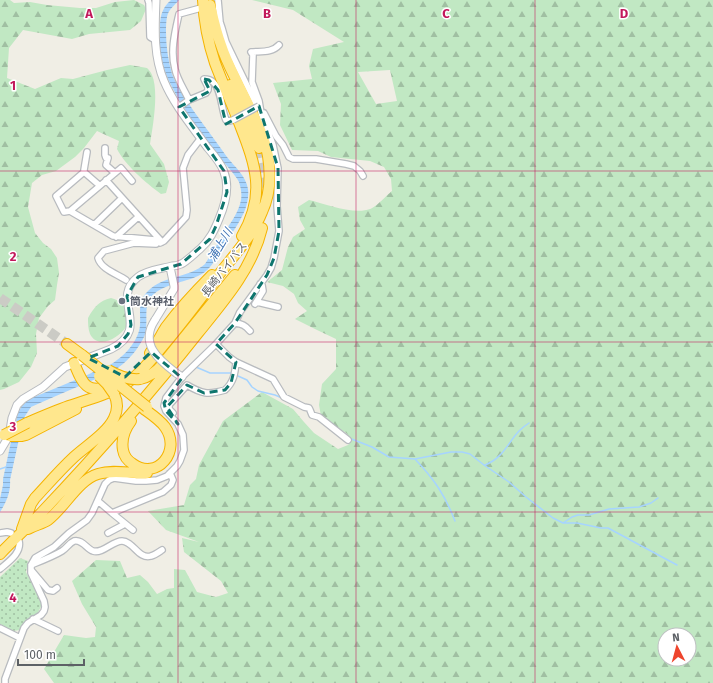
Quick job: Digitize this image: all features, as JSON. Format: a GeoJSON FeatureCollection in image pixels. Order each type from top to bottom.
{"type":"FeatureCollection","features":[{"type":"Feature","properties":{"kind":"highway","name":"長崎バイパス"},"geometry":{"type":"LineString","coordinates":[[4,435],[51,410],[112,387],[124,380],[136,376],[166,327],[189,298],[212,275],[233,250],[245,231],[253,210],[257,191],[256,176],[253,159],[210,46],[207,32],[210,4]]}},
{"type":"Feature","properties":{"kind":"highway","name":"長崎バイパス"},"geometry":{"type":"LineString","coordinates":[[27,422],[100,395],[124,384],[145,368],[244,243],[262,214],[269,187],[270,173],[266,145],[221,46],[210,4]]}},
{"type":"Feature","properties":{"kind":"highway"},"geometry":{"type":"LineString","coordinates":[[210,4],[213,34],[222,64],[259,148]]}},
{"type":"Feature","properties":{"kind":"highway","name":"長崎バイパス"},"geometry":{"type":"LineString","coordinates":[[221,77],[253,147],[261,187]]}},
{"type":"Feature","properties":{"kind":"highway","name":"長崎バイパス"},"geometry":{"type":"LineString","coordinates":[[0,554],[14,543],[23,530],[66,480],[133,409],[160,377],[228,289],[250,252],[259,232],[254,254],[234,287],[162,378],[103,446],[23,530]]}},
{"type":"Feature","properties":{"kind":"highway"},"geometry":{"type":"LineString","coordinates":[[146,408],[165,427],[169,435],[171,446],[170,454],[166,460],[154,468],[144,469],[138,468],[134,465],[124,454],[124,434],[129,424],[192,348],[237,290],[247,273],[254,254]]}},
{"type":"Feature","properties":{"kind":"highway"},"geometry":{"type":"LineString","coordinates":[[79,359],[79,373],[83,382],[88,387],[94,389],[103,388],[136,376],[152,374],[162,365],[240,270]]}},
{"type":"Feature","properties":{"kind":"highway"},"geometry":{"type":"LineString","coordinates":[[23,530],[31,504],[35,498],[73,457],[101,434],[112,422],[117,408],[114,394],[107,384],[66,345]]}},
{"type":"Feature","properties":{"kind":"highway"},"geometry":{"type":"LineString","coordinates":[[79,359],[118,376],[130,379],[136,376]]}},
{"type":"Feature","properties":{"kind":"highway"},"geometry":{"type":"LineString","coordinates":[[23,530],[48,520],[84,482],[95,475],[108,472],[142,474],[151,473],[167,465],[175,451],[174,436],[170,428],[163,420],[79,359]]}},
{"type":"Feature","properties":{"kind":"highway"},"geometry":{"type":"LineString","coordinates":[[4,435],[22,436],[30,433],[79,408],[100,395]]}},
{"type":"Feature","properties":{"kind":"street"},"geometry":{"type":"LineString","coordinates":[[148,0],[150,3],[150,37],[155,40]]}},
{"type":"Feature","properties":{"kind":"street"},"geometry":{"type":"LineString","coordinates":[[0,451],[4,435],[17,405],[23,399],[43,388],[65,367],[79,359],[111,349],[124,341],[131,325],[127,302],[130,286],[138,277],[145,273],[171,270],[200,249],[210,239],[224,209],[227,192],[224,171],[165,83],[160,70],[155,40],[156,0]]}},
{"type":"Feature","properties":{"kind":"street"},"geometry":{"type":"LineString","coordinates":[[189,100],[175,71],[172,56],[179,14],[210,4],[220,22],[226,42],[256,104],[259,106],[289,157],[316,159],[354,166],[363,176]]}},
{"type":"Feature","properties":{"kind":"street"},"geometry":{"type":"LineString","coordinates":[[178,424],[166,411],[164,406],[165,400],[179,375],[216,344],[235,323],[240,312],[267,275],[274,258],[279,231],[277,206],[278,168],[273,145],[261,113],[259,101],[252,82],[251,52],[271,51],[279,46]]}},
{"type":"Feature","properties":{"kind":"street"},"geometry":{"type":"LineString","coordinates":[[180,106],[189,100],[206,93],[208,87],[204,79],[213,82],[218,90],[226,120],[233,120],[259,106]]}},
{"type":"Feature","properties":{"kind":"street"},"geometry":{"type":"LineString","coordinates":[[126,280],[103,266],[98,258],[99,256],[104,251],[134,243],[156,244],[164,241],[174,231],[186,217],[187,210],[184,168],[188,155],[201,138]]}},
{"type":"Feature","properties":{"kind":"street"},"geometry":{"type":"LineString","coordinates":[[105,148],[105,155],[106,158],[108,158],[106,165],[114,173]]}},
{"type":"Feature","properties":{"kind":"street"},"geometry":{"type":"LineString","coordinates":[[87,152],[84,172],[56,196],[64,212],[70,211],[121,168],[132,181]]}},
{"type":"Feature","properties":{"kind":"street"},"geometry":{"type":"LineString","coordinates":[[84,172],[99,185]]}},
{"type":"Feature","properties":{"kind":"street"},"geometry":{"type":"LineString","coordinates":[[106,180],[161,242]]}},
{"type":"Feature","properties":{"kind":"street"},"geometry":{"type":"LineString","coordinates":[[94,225],[122,198]]}},
{"type":"Feature","properties":{"kind":"street"},"geometry":{"type":"LineString","coordinates":[[70,211],[113,236],[155,240],[161,242]]}},
{"type":"Feature","properties":{"kind":"street"},"geometry":{"type":"LineString","coordinates":[[116,237],[138,217]]}},
{"type":"Feature","properties":{"kind":"street"},"geometry":{"type":"LineString","coordinates":[[171,270],[174,286],[171,295],[151,326],[149,340],[151,347],[158,358],[179,375]]}},
{"type":"Feature","properties":{"kind":"street"},"geometry":{"type":"LineString","coordinates":[[260,284],[262,285],[263,292],[256,303],[278,307]]}},
{"type":"Feature","properties":{"kind":"street"},"geometry":{"type":"LineString","coordinates":[[235,323],[245,325],[250,331]]}},
{"type":"Feature","properties":{"kind":"street"},"geometry":{"type":"LineString","coordinates":[[216,344],[236,362],[273,379],[284,397],[309,408],[312,415],[319,417],[348,440]]}},
{"type":"Feature","properties":{"kind":"street"},"geometry":{"type":"LineString","coordinates":[[4,680],[26,625],[41,615],[44,611],[44,601],[31,573],[31,567],[35,558],[54,547],[69,533],[87,520],[98,501],[105,484],[111,478],[146,481],[163,478],[170,473],[177,466],[184,450],[183,435],[176,416],[169,409],[169,405],[187,385],[196,391],[204,393],[225,390],[234,376],[236,362]]}},
{"type":"Feature","properties":{"kind":"street"},"geometry":{"type":"LineString","coordinates":[[112,513],[163,492],[171,485],[173,480],[170,473]]}},
{"type":"Feature","properties":{"kind":"street"},"geometry":{"type":"LineString","coordinates":[[98,501],[133,530]]}},
{"type":"Feature","properties":{"kind":"street"},"geometry":{"type":"LineString","coordinates":[[108,533],[126,524]]}},
{"type":"Feature","properties":{"kind":"street"},"geometry":{"type":"LineString","coordinates":[[0,533],[11,533]]}},
{"type":"Feature","properties":{"kind":"street"},"geometry":{"type":"LineString","coordinates":[[31,567],[62,551],[74,541],[80,542],[93,551],[102,550],[116,542],[122,541],[128,543],[137,552],[143,555],[150,556],[162,550]]}},
{"type":"Feature","properties":{"kind":"street"},"geometry":{"type":"LineString","coordinates":[[0,569],[17,552],[20,543],[14,543]]}},
{"type":"Feature","properties":{"kind":"street"},"geometry":{"type":"LineString","coordinates":[[31,567],[48,590],[53,591],[57,588]]}},
{"type":"Feature","properties":{"kind":"street"},"geometry":{"type":"LineString","coordinates":[[33,619],[58,631]]}},
{"type":"Feature","properties":{"kind":"street"},"geometry":{"type":"LineString","coordinates":[[0,628],[20,638]]}},
{"type":"Feature","properties":{"kind":"highlighted area"},"geometry":{"type":"Polygon","coordinates":[[[204,79],[209,80],[218,90],[226,124],[259,106],[278,168],[279,231],[274,258],[267,275],[235,323],[216,344],[236,362],[231,383],[225,390],[204,393],[187,385],[167,407],[178,424],[166,411],[164,403],[182,378],[151,352],[125,377],[88,358],[118,346],[128,334],[131,325],[127,296],[138,277],[181,264],[210,239],[216,226],[227,192],[224,171],[179,107],[210,91],[204,79]]]}},
{"type":"Feature","properties":{"kind":"green space"},"geometry":{"type":"Polygon","coordinates":[[[0,0],[10,0],[14,3],[30,2],[80,8],[96,8],[115,2],[134,0],[144,5],[146,9],[141,21],[130,30],[89,34],[72,39],[23,30],[9,48],[7,78],[35,89],[61,78],[73,79],[130,65],[147,68],[151,72],[155,90],[155,109],[150,144],[164,164],[169,182],[166,193],[161,194],[125,161],[117,149],[119,141],[97,131],[75,157],[56,171],[42,175],[32,183],[28,207],[35,233],[43,243],[51,249],[57,258],[59,273],[55,300],[48,306],[39,318],[36,334],[37,353],[31,367],[19,382],[0,390],[0,0]]]}},
{"type":"Feature","properties":{"kind":"green space"},"geometry":{"type":"Polygon","coordinates":[[[252,0],[713,0],[713,683],[54,683],[44,669],[64,635],[86,638],[95,637],[96,627],[82,604],[72,581],[96,560],[120,561],[127,578],[140,575],[148,582],[157,594],[167,589],[174,588],[174,569],[185,570],[197,592],[216,597],[228,593],[221,581],[184,552],[182,538],[199,542],[166,530],[148,511],[184,505],[190,485],[196,479],[199,465],[223,421],[262,392],[293,409],[314,433],[338,449],[348,445],[351,442],[350,437],[345,432],[336,428],[321,416],[319,405],[322,384],[336,369],[336,339],[295,319],[307,311],[298,303],[294,294],[283,286],[267,282],[282,270],[288,247],[293,237],[305,229],[300,220],[298,207],[309,200],[348,210],[356,211],[370,209],[392,191],[391,179],[384,167],[370,161],[331,157],[318,151],[292,150],[280,125],[281,104],[273,83],[312,79],[309,66],[313,49],[344,42],[293,10],[252,0]],[[390,70],[358,72],[376,104],[397,101],[390,70]]]}},
{"type":"Feature","properties":{"kind":"green space"},"geometry":{"type":"Polygon","coordinates":[[[111,298],[120,302],[129,314],[127,324],[123,331],[114,338],[103,342],[98,341],[90,334],[88,328],[88,318],[97,305],[111,298]]]}},
{"type":"Feature","properties":{"kind":"green space"},"geometry":{"type":"Polygon","coordinates":[[[20,558],[28,561],[26,572],[42,604],[38,613],[25,622],[20,630],[13,631],[0,624],[0,577],[20,558]]]}},
{"type":"Feature","properties":{"kind":"water","name":"浦上川"},"geometry":{"type":"Polygon","coordinates":[[[171,0],[179,0],[169,12],[166,23],[167,48],[172,74],[193,110],[245,180],[247,184],[248,200],[245,210],[214,261],[205,272],[191,279],[160,289],[150,298],[147,309],[146,332],[136,350],[126,361],[106,375],[31,407],[25,416],[19,439],[10,480],[9,493],[0,512],[3,479],[18,413],[22,406],[34,397],[107,367],[124,355],[132,345],[140,329],[140,307],[144,296],[154,286],[161,282],[192,272],[205,264],[233,219],[240,204],[241,189],[239,182],[192,119],[180,101],[166,73],[159,42],[160,24],[164,9],[171,0]]]}},
{"type":"Feature","properties":{"kind":"waterway"},"geometry":{"type":"LineString","coordinates":[[196,367],[210,373],[231,373]]}},
{"type":"Feature","properties":{"kind":"waterway"},"geometry":{"type":"LineString","coordinates":[[238,376],[247,380],[252,387],[258,391],[282,398]]}},
{"type":"Feature","properties":{"kind":"waterway"},"geometry":{"type":"LineString","coordinates":[[485,465],[501,455],[519,431],[529,423]]}},
{"type":"Feature","properties":{"kind":"waterway"},"geometry":{"type":"LineString","coordinates":[[349,438],[372,447],[389,457],[415,459],[451,452],[470,454],[509,482],[553,518],[563,523],[577,523],[608,528],[677,565]]}},
{"type":"Feature","properties":{"kind":"waterway"},"geometry":{"type":"LineString","coordinates":[[415,459],[428,473],[438,488],[455,521]]}},
{"type":"Feature","properties":{"kind":"waterway"},"geometry":{"type":"LineString","coordinates":[[0,469],[6,467]]}},
{"type":"Feature","properties":{"kind":"waterway"},"geometry":{"type":"LineString","coordinates":[[563,523],[578,515],[589,515],[609,509],[639,507],[651,503],[658,498]]}},
{"type":"Feature","properties":{"kind":"tunnel"},"geometry":{"type":"LineString","coordinates":[[259,148],[266,190]]}},
{"type":"Feature","properties":{"kind":"tunnel"},"geometry":{"type":"LineString","coordinates":[[0,298],[67,344]]}},
{"type":"Feature","properties":{"kind":"place","name":"筒水神社"},"geometry":{"type":"Point","coordinates":[122,301]}}]}
